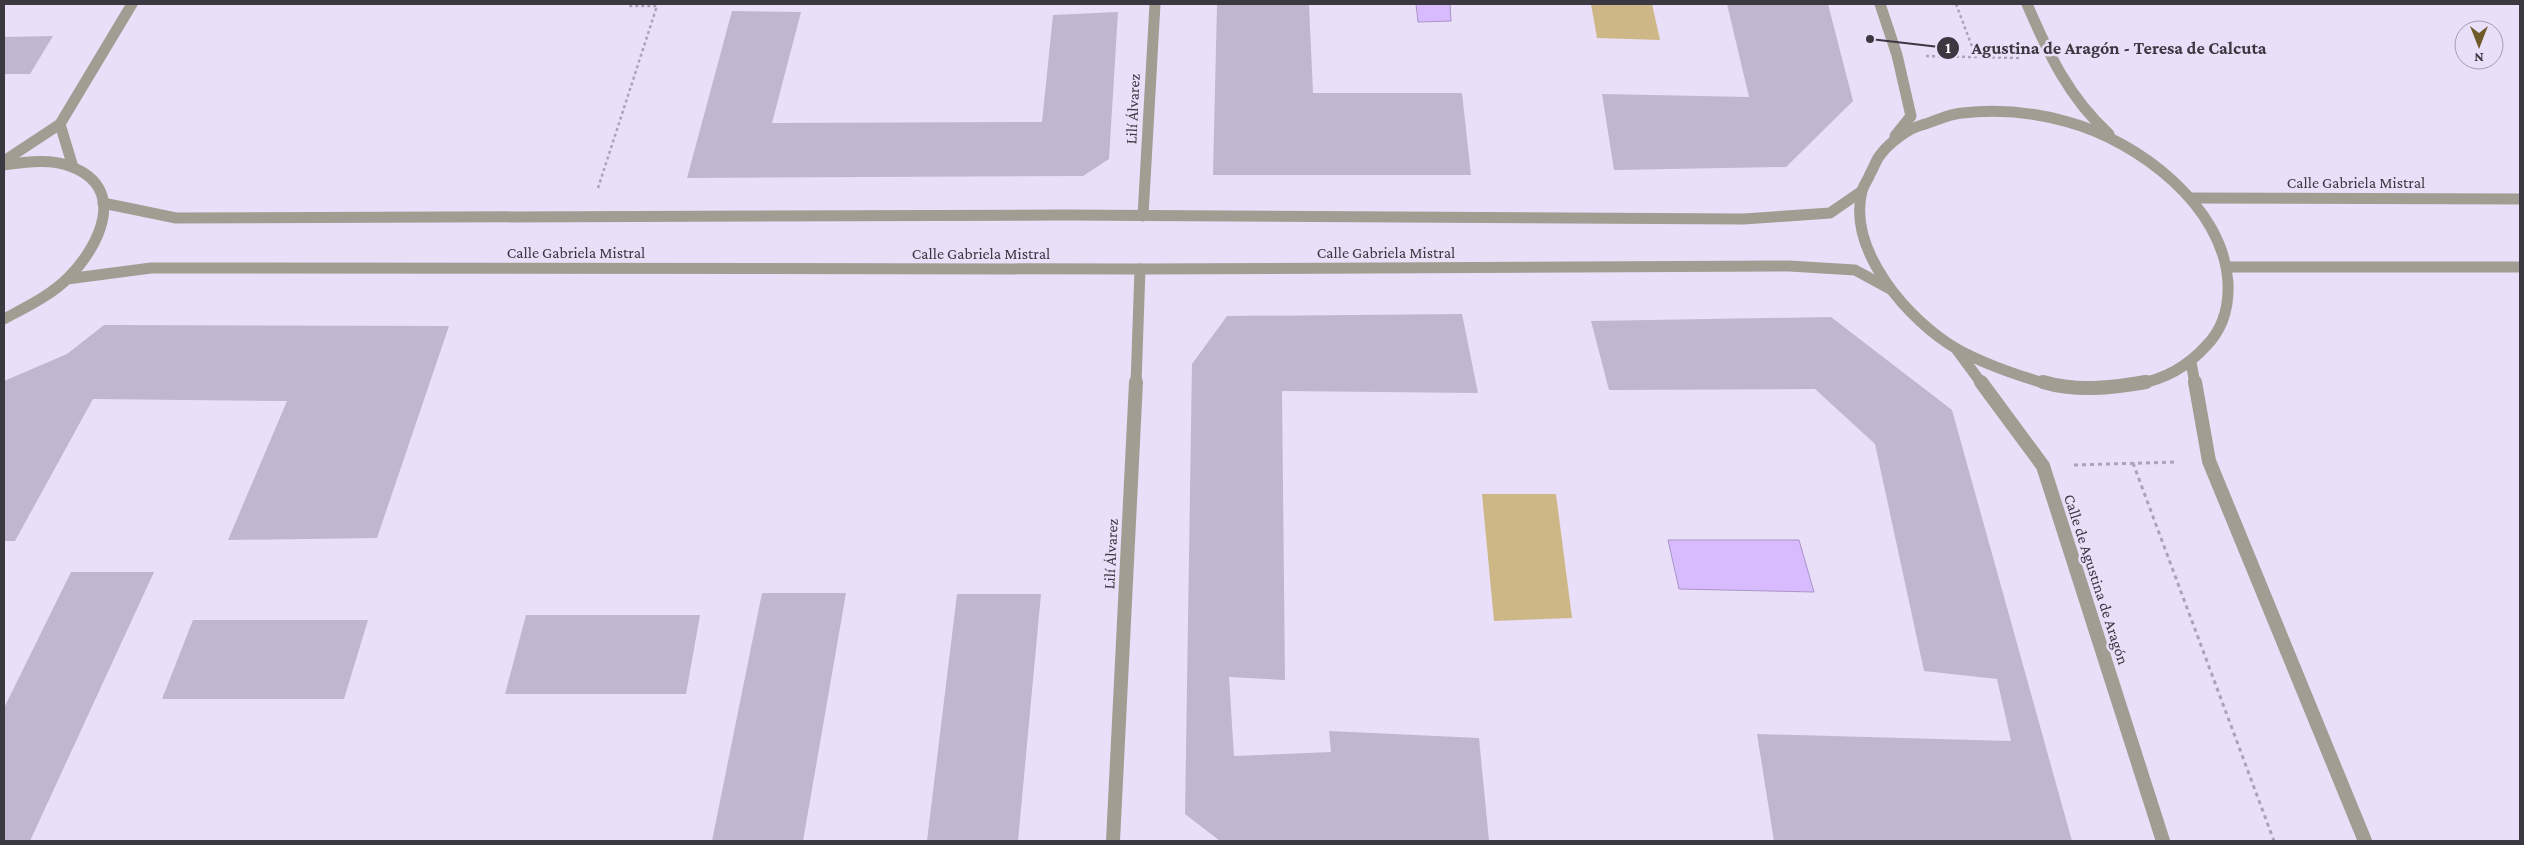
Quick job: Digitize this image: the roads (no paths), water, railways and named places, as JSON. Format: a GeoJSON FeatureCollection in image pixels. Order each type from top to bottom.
{"type":"FeatureCollection","features":[{"type":"Feature","properties":{"kind":"street"},"geometry":{"type":"LineString","coordinates":[[4,163],[60,124],[132,4]]}},
{"type":"Feature","properties":{"kind":"street","name":"Lilí Álvarez"},"geometry":{"type":"LineString","coordinates":[[1143,216],[1155,4]]}},
{"type":"Feature","properties":{"kind":"street"},"geometry":{"type":"LineString","coordinates":[[1880,4],[1897,55],[1911,116],[1881,153],[1862,191],[1861,222],[1870,256],[1890,290],[1919,321],[1956,348],[2004,372],[2056,386],[2108,389],[2154,381],[2191,362],[2216,336],[2228,303],[2227,267],[2213,231],[2191,198],[2160,169],[2123,145],[2089,119],[2050,59],[2027,4]]}},
{"type":"Feature","properties":{"kind":"street"},"geometry":{"type":"LineString","coordinates":[[1881,153],[1914,127],[1960,113],[2013,111],[2069,122],[2123,145]]}},
{"type":"Feature","properties":{"kind":"street"},"geometry":{"type":"LineString","coordinates":[[60,124],[72,167]]}},
{"type":"Feature","properties":{"kind":"street"},"geometry":{"type":"LineString","coordinates":[[4,163],[40,161],[72,167],[92,180],[102,194],[103,203],[102,229],[90,252],[68,278],[37,302],[4,319]]}},
{"type":"Feature","properties":{"kind":"street"},"geometry":{"type":"LineString","coordinates":[[103,203],[176,218],[589,215],[1775,218],[1830,213],[1862,191]]}},
{"type":"Feature","properties":{"kind":"street","name":"Calle Gabriela Mistral"},"geometry":{"type":"LineString","coordinates":[[2191,198],[2520,199]]}},
{"type":"Feature","properties":{"kind":"street","name":"Calle Gabriela Mistral"},"geometry":{"type":"LineString","coordinates":[[68,278],[151,268],[1140,269],[1789,266],[1855,270],[1890,290]]}},
{"type":"Feature","properties":{"kind":"street"},"geometry":{"type":"LineString","coordinates":[[2227,267],[2520,267]]}},
{"type":"Feature","properties":{"kind":"street","name":"Lilí Álvarez"},"geometry":{"type":"LineString","coordinates":[[1113,841],[1140,269]]}},
{"type":"Feature","properties":{"kind":"street","name":"Calle de Agustina de Aragón"},"geometry":{"type":"LineString","coordinates":[[1956,348],[2042,466],[2163,841]]}},
{"type":"Feature","properties":{"kind":"street"},"geometry":{"type":"LineString","coordinates":[[2191,362],[2209,461],[2365,841]]}},
{"type":"Feature","properties":{"kind":"place","name":"Agustina de Aragón - Teresa de Calcuta"},"geometry":{"type":"Point","coordinates":[1870,39]}}]}
